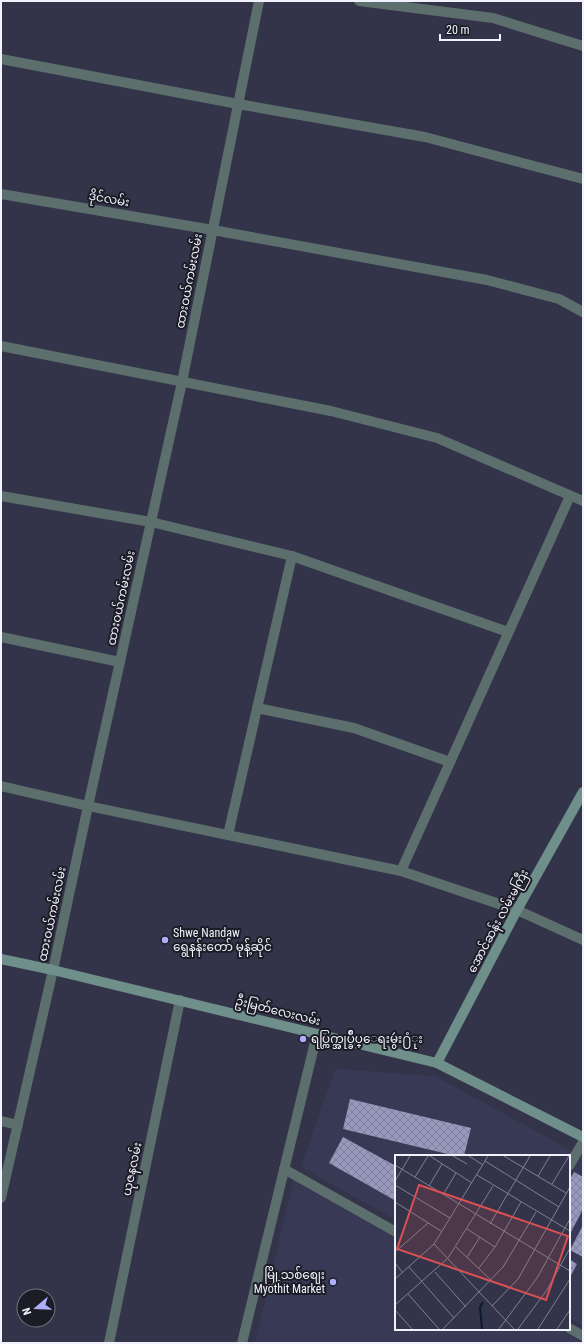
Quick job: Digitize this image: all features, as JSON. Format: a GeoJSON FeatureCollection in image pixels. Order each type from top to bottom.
{"type":"FeatureCollection","features":[{"type":"Feature","properties":{"kind":"main road","name":"အောင်ဆန်း လမ်းမကြီး"},"geometry":{"type":"LineString","coordinates":[[437,1063],[518,910],[583,792]]}},
{"type":"Feature","properties":{"kind":"main road","name":"ဦးမြတ်လေးလမ်း"},"geometry":{"type":"LineString","coordinates":[[1,959],[180,1000],[437,1063],[583,1137]]}},
{"type":"Feature","properties":{"kind":"street","name":"ထားဝယ်ကမ်းလမ်း"},"geometry":{"type":"LineString","coordinates":[[1,1198],[53,970],[182,382],[259,1]]}},
{"type":"Feature","properties":{"kind":"street"},"geometry":{"type":"LineString","coordinates":[[359,1],[493,18],[583,46]]}},
{"type":"Feature","properties":{"kind":"street"},"geometry":{"type":"LineString","coordinates":[[1,59],[238,104],[425,137],[583,179]]}},
{"type":"Feature","properties":{"kind":"street","name":"ဒိုင်လမ်း"},"geometry":{"type":"LineString","coordinates":[[1,194],[213,230],[487,280],[559,299],[583,312]]}},
{"type":"Feature","properties":{"kind":"street"},"geometry":{"type":"LineString","coordinates":[[1,346],[331,411],[437,438],[583,501]]}},
{"type":"Feature","properties":{"kind":"street"},"geometry":{"type":"LineString","coordinates":[[1,496],[151,522],[292,556],[508,632]]}},
{"type":"Feature","properties":{"kind":"street"},"geometry":{"type":"LineString","coordinates":[[401,871],[570,496]]}},
{"type":"Feature","properties":{"kind":"street"},"geometry":{"type":"LineString","coordinates":[[228,835],[292,556]]}},
{"type":"Feature","properties":{"kind":"street"},"geometry":{"type":"LineString","coordinates":[[1,637],[120,662]]}},
{"type":"Feature","properties":{"kind":"street"},"geometry":{"type":"LineString","coordinates":[[257,708],[354,728],[450,762]]}},
{"type":"Feature","properties":{"kind":"street"},"geometry":{"type":"LineString","coordinates":[[1,786],[88,806],[401,871],[518,910],[583,940]]}},
{"type":"Feature","properties":{"kind":"street","name":"ယုဇနလမ်း"},"geometry":{"type":"LineString","coordinates":[[109,1343],[180,1000]]}},
{"type":"Feature","properties":{"kind":"street"},"geometry":{"type":"LineString","coordinates":[[242,1343],[317,1034]]}},
{"type":"Feature","properties":{"kind":"street"},"geometry":{"type":"LineString","coordinates":[[1,1121],[18,1125]]}},
{"type":"Feature","properties":{"kind":"street"},"geometry":{"type":"LineString","coordinates":[[570,1164],[583,1142]]}},
{"type":"Feature","properties":{"kind":"street"},"geometry":{"type":"LineString","coordinates":[[284,1169],[395,1231]]}},
{"type":"Feature","properties":{"kind":"street"},"geometry":{"type":"LineString","coordinates":[[570,1329],[583,1336]]}},
{"type":"Feature","properties":{"kind":"shaded area"},"geometry":{"type":"Polygon","coordinates":[[[335,1069],[435,1076],[583,1157],[583,1326],[570,1319],[570,1155],[395,1155],[395,1219],[301,1167],[335,1069]]]}},
{"type":"Feature","properties":{"kind":"shaded area","name":"မြို့သစ်စျေး Myothit Market"},"geometry":{"type":"Polygon","coordinates":[[[294,1178],[395,1235],[395,1330],[562,1330],[583,1343],[255,1343],[294,1178]]]}},
{"type":"Feature","properties":{"kind":"building"},"geometry":{"type":"Polygon","coordinates":[[[350,1099],[471,1128],[464,1155],[452,1155],[343,1129],[350,1099]]]}},
{"type":"Feature","properties":{"kind":"building"},"geometry":{"type":"Polygon","coordinates":[[[343,1137],[395,1165],[395,1200],[329,1163],[343,1137]]]}},
{"type":"Feature","properties":{"kind":"building"},"geometry":{"type":"Polygon","coordinates":[[[574,1172],[583,1177],[583,1209],[570,1234],[570,1179],[574,1172]]]}},
{"type":"Feature","properties":{"kind":"building"},"geometry":{"type":"Polygon","coordinates":[[[583,1225],[583,1257],[570,1250],[583,1225]]]}},
{"type":"Feature","properties":{"kind":"building"},"geometry":{"type":"Polygon","coordinates":[[[570,1260],[577,1264],[570,1277],[570,1260]]]}},
{"type":"Feature","properties":{"kind":"place","name":"Shwe Nandaw ရွေနန်းတော် မုန့်ဆိုင်"},"geometry":{"type":"Point","coordinates":[165,940]}},
{"type":"Feature","properties":{"kind":"place","name":"ရပ္ကြက္အုပ္ခ်ဳပ္ေရးမွဴး႐ံုး"},"geometry":{"type":"Point","coordinates":[303,1039]}},
{"type":"Feature","properties":{"kind":"place","name":"မြို့သစ်စျေး Myothit Market"},"geometry":{"type":"Point","coordinates":[333,1282]}}]}
